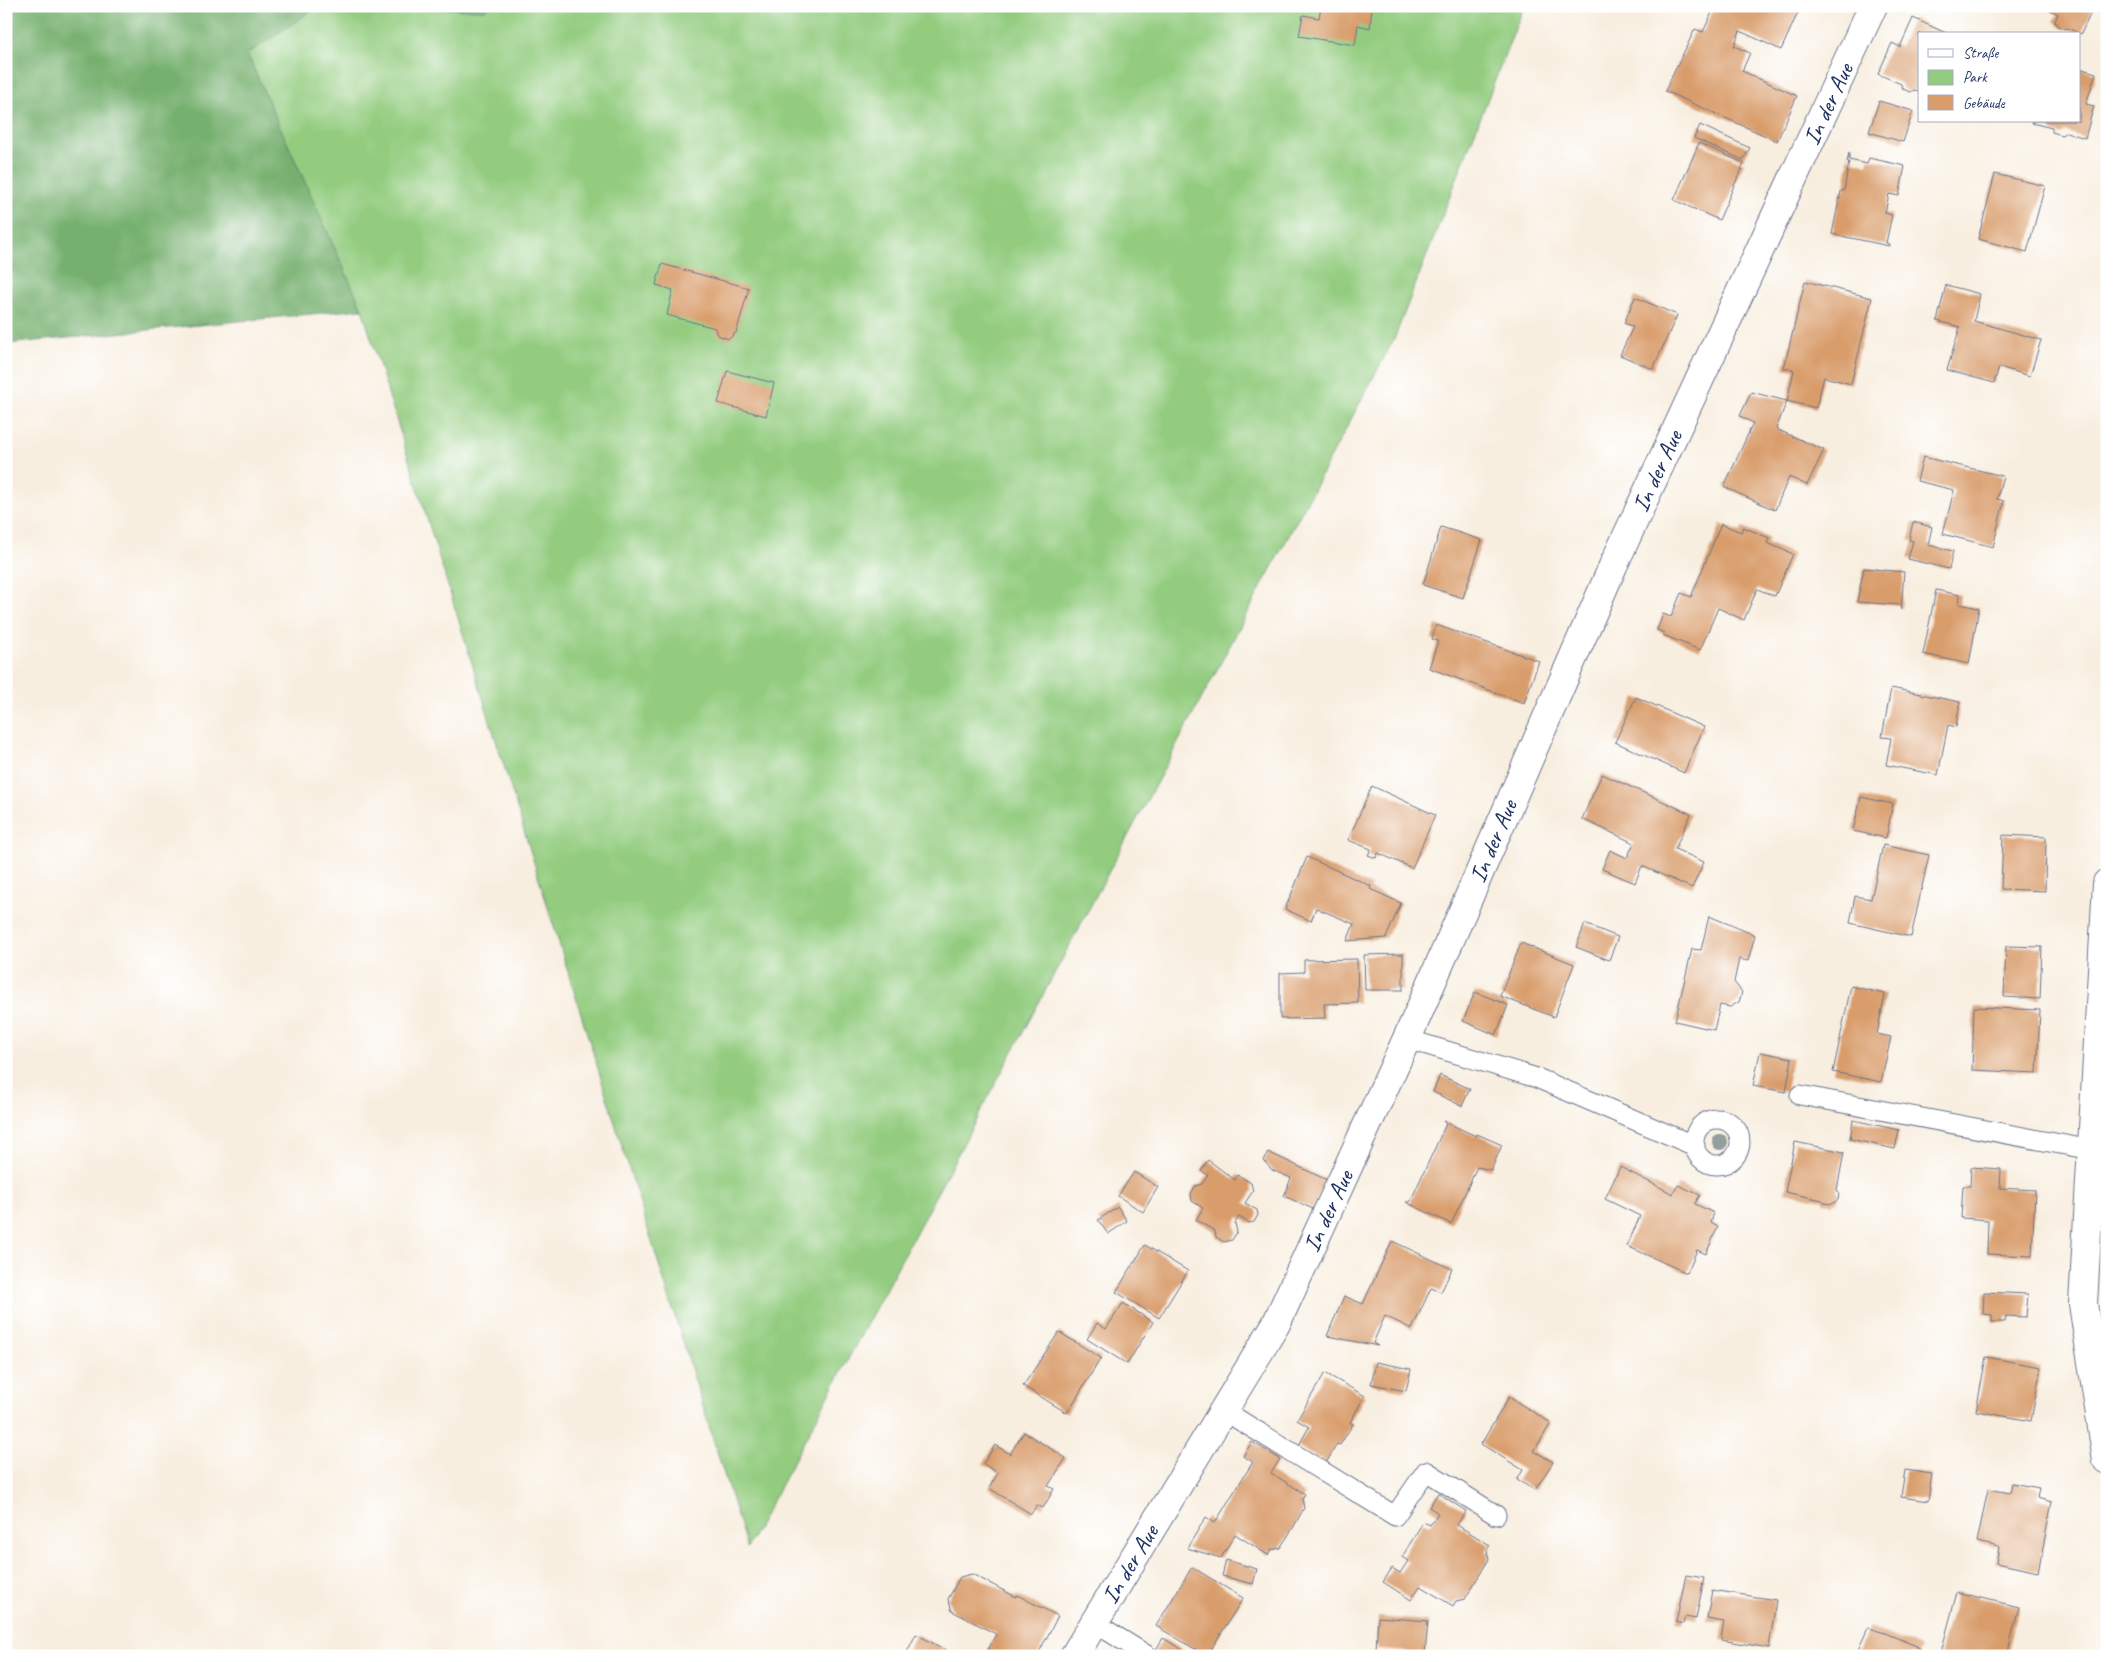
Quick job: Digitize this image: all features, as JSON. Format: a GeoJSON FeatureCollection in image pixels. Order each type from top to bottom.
{"type":"FeatureCollection","features":[{"type":"Feature","properties":{"kind":"street","name":"In der Aue"},"geometry":{"type":"LineString","coordinates":[[1074,1656],[1276,1324],[1407,1039],[1617,558],[1873,6]]}},
{"type":"Feature","properties":{"kind":"street"},"geometry":{"type":"LineString","coordinates":[[2107,883],[2083,1304],[2107,1460]]}},
{"type":"Feature","properties":{"kind":"lane"},"geometry":{"type":"LineString","coordinates":[[1407,1039],[1536,1078],[1694,1146]]}},
{"type":"Feature","properties":{"kind":"lane"},"geometry":{"type":"LineString","coordinates":[[1800,1096],[2092,1150]]}},
{"type":"Feature","properties":{"kind":"lane"},"geometry":{"type":"LineString","coordinates":[[1223,1410],[1395,1516],[1426,1472],[1496,1516]]}},
{"type":"Feature","properties":{"kind":"lane"},"geometry":{"type":"LineString","coordinates":[[1094,1623],[1148,1656]]}},
{"type":"Feature","properties":{"kind":"green space"},"geometry":{"type":"Polygon","coordinates":[[[6,6],[318,6],[247,54],[362,309],[6,344],[6,6]]]}},
{"type":"Feature","properties":{"kind":"green space"},"geometry":{"type":"Polygon","coordinates":[[[318,6],[486,10],[488,6],[1524,6],[1395,337],[747,1548],[362,309],[247,54],[318,6]]]}},
{"type":"Feature","properties":{"kind":"green space"},"geometry":{"type":"Polygon","coordinates":[[[382,6],[488,6],[486,10],[382,6]]]}},
{"type":"Feature","properties":{"kind":"building"},"geometry":{"type":"Polygon","coordinates":[[[1321,6],[1372,6],[1370,28],[1358,25],[1355,45],[1299,36],[1303,15],[1319,18],[1321,6]]]}},
{"type":"Feature","properties":{"kind":"building"},"geometry":{"type":"Polygon","coordinates":[[[1715,6],[1801,6],[1781,50],[1740,31],[1734,46],[1750,53],[1742,71],[1797,96],[1777,141],[1665,91],[1695,29],[1703,32],[1715,6]]]}},
{"type":"Feature","properties":{"kind":"building"},"geometry":{"type":"Polygon","coordinates":[[[2041,6],[2094,6],[2081,34],[2080,32],[2058,26],[2054,22],[2058,14],[2041,6]]]}},
{"type":"Feature","properties":{"kind":"building"},"geometry":{"type":"Polygon","coordinates":[[[1913,18],[1944,32],[1918,32],[1918,92],[1915,90],[1910,92],[1903,89],[1901,84],[1878,74],[1892,43],[1900,47],[1913,18]]]}},
{"type":"Feature","properties":{"kind":"building"},"geometry":{"type":"Polygon","coordinates":[[[2080,68],[2096,73],[2086,104],[2094,106],[2085,138],[2066,132],[2062,135],[2052,132],[2052,128],[2032,123],[2080,122],[2080,68]]]}},
{"type":"Feature","properties":{"kind":"building"},"geometry":{"type":"Polygon","coordinates":[[[1879,101],[1913,111],[1903,142],[1869,132],[1879,101]]]}},
{"type":"Feature","properties":{"kind":"building"},"geometry":{"type":"Polygon","coordinates":[[[1700,125],[1750,148],[1743,160],[1694,138],[1700,125]]]}},
{"type":"Feature","properties":{"kind":"building"},"geometry":{"type":"Polygon","coordinates":[[[1699,143],[1744,163],[1719,220],[1674,200],[1699,143]]]}},
{"type":"Feature","properties":{"kind":"building"},"geometry":{"type":"Polygon","coordinates":[[[1849,153],[1849,160],[1867,164],[1869,158],[1905,166],[1899,196],[1889,194],[1885,213],[1892,215],[1886,243],[1889,246],[1832,234],[1841,191],[1844,191],[1849,153]]]}},
{"type":"Feature","properties":{"kind":"building"},"geometry":{"type":"Polygon","coordinates":[[[1995,174],[2045,186],[2027,252],[1978,239],[1995,174]]]}},
{"type":"Feature","properties":{"kind":"building"},"geometry":{"type":"Polygon","coordinates":[[[662,264],[749,288],[736,333],[729,339],[717,335],[715,328],[667,315],[673,290],[656,285],[662,264]]]}},
{"type":"Feature","properties":{"kind":"building"},"geometry":{"type":"Polygon","coordinates":[[[1805,281],[1872,298],[1851,384],[1824,377],[1816,408],[1787,401],[1794,370],[1784,368],[1805,281]]]}},
{"type":"Feature","properties":{"kind":"building"},"geometry":{"type":"Polygon","coordinates":[[[1946,285],[1980,294],[1974,321],[2041,340],[2030,376],[1999,367],[1994,383],[1947,370],[1960,327],[1937,321],[1946,285]]]}},
{"type":"Feature","properties":{"kind":"building"},"geometry":{"type":"Polygon","coordinates":[[[1635,297],[1677,315],[1653,369],[1620,355],[1633,327],[1624,323],[1635,297]]]}},
{"type":"Feature","properties":{"kind":"building"},"geometry":{"type":"Polygon","coordinates":[[[727,371],[774,383],[766,416],[718,403],[727,371]]]}},
{"type":"Feature","properties":{"kind":"building"},"geometry":{"type":"Polygon","coordinates":[[[1751,392],[1787,401],[1776,429],[1824,450],[1807,485],[1789,477],[1775,510],[1724,487],[1753,423],[1740,416],[1751,392]]]}},
{"type":"Feature","properties":{"kind":"building"},"geometry":{"type":"Polygon","coordinates":[[[1923,457],[2003,476],[1997,499],[2004,501],[1993,547],[1943,534],[1954,490],[1917,481],[1923,457]]]}},
{"type":"Feature","properties":{"kind":"building"},"geometry":{"type":"Polygon","coordinates":[[[1913,522],[1932,527],[1928,545],[1953,551],[1949,569],[1908,559],[1913,541],[1909,540],[1913,522]]]}},
{"type":"Feature","properties":{"kind":"building"},"geometry":{"type":"Polygon","coordinates":[[[1721,524],[1741,532],[1743,527],[1769,538],[1767,543],[1793,554],[1775,596],[1757,589],[1744,620],[1718,608],[1700,650],[1663,635],[1664,633],[1657,630],[1663,614],[1671,617],[1681,593],[1691,597],[1721,524]]]}},
{"type":"Feature","properties":{"kind":"building"},"geometry":{"type":"Polygon","coordinates":[[[1441,527],[1482,540],[1463,598],[1423,585],[1441,527]]]}},
{"type":"Feature","properties":{"kind":"building"},"geometry":{"type":"Polygon","coordinates":[[[1864,568],[1904,572],[1901,610],[1900,605],[1857,602],[1864,568]]]}},
{"type":"Feature","properties":{"kind":"building"},"geometry":{"type":"Polygon","coordinates":[[[1936,590],[1960,595],[1959,604],[1979,608],[1969,664],[1923,654],[1936,590]]]}},
{"type":"Feature","properties":{"kind":"building"},"geometry":{"type":"Polygon","coordinates":[[[1436,625],[1539,661],[1524,703],[1429,668],[1438,641],[1432,639],[1436,625]]]}},
{"type":"Feature","properties":{"kind":"building"},"geometry":{"type":"Polygon","coordinates":[[[1891,688],[1960,702],[1956,727],[1948,725],[1938,775],[1886,765],[1891,738],[1882,737],[1891,688]]]}},
{"type":"Feature","properties":{"kind":"building"},"geometry":{"type":"Polygon","coordinates":[[[1636,697],[1704,727],[1684,773],[1615,742],[1636,697]]]}},
{"type":"Feature","properties":{"kind":"building"},"geometry":{"type":"Polygon","coordinates":[[[1602,774],[1691,814],[1675,849],[1704,862],[1692,888],[1642,866],[1635,883],[1602,869],[1610,850],[1627,858],[1634,843],[1582,819],[1602,774]]]}},
{"type":"Feature","properties":{"kind":"building"},"geometry":{"type":"Polygon","coordinates":[[[1372,786],[1435,815],[1412,868],[1378,853],[1376,858],[1368,855],[1371,849],[1348,840],[1372,786]]]}},
{"type":"Feature","properties":{"kind":"building"},"geometry":{"type":"Polygon","coordinates":[[[1861,797],[1893,804],[1886,838],[1853,831],[1861,797]]]}},
{"type":"Feature","properties":{"kind":"building"},"geometry":{"type":"Polygon","coordinates":[[[2003,835],[2046,837],[2045,891],[2001,889],[2003,835]]]}},
{"type":"Feature","properties":{"kind":"building"},"geometry":{"type":"Polygon","coordinates":[[[1883,845],[1929,855],[1911,937],[1850,923],[1855,896],[1871,899],[1883,845]]]}},
{"type":"Feature","properties":{"kind":"building"},"geometry":{"type":"Polygon","coordinates":[[[1307,857],[1371,886],[1370,889],[1401,903],[1386,938],[1347,941],[1354,924],[1316,908],[1311,921],[1285,909],[1307,857]]]}},
{"type":"Feature","properties":{"kind":"building"},"geometry":{"type":"Polygon","coordinates":[[[1709,916],[1755,935],[1748,961],[1739,959],[1734,982],[1742,992],[1739,1002],[1730,1007],[1720,1005],[1714,1030],[1675,1021],[1692,949],[1701,950],[1709,916]]]}},
{"type":"Feature","properties":{"kind":"building"},"geometry":{"type":"Polygon","coordinates":[[[1585,924],[1618,937],[1609,960],[1576,947],[1585,924]]]}},
{"type":"Feature","properties":{"kind":"building"},"geometry":{"type":"Polygon","coordinates":[[[1521,943],[1574,964],[1554,1017],[1500,996],[1521,943]]]}},
{"type":"Feature","properties":{"kind":"building"},"geometry":{"type":"Polygon","coordinates":[[[2006,946],[2042,947],[2040,999],[2004,997],[2006,946]]]}},
{"type":"Feature","properties":{"kind":"building"},"geometry":{"type":"Polygon","coordinates":[[[1403,954],[1403,990],[1365,990],[1364,955],[1403,954]]]}},
{"type":"Feature","properties":{"kind":"building"},"geometry":{"type":"Polygon","coordinates":[[[1357,959],[1358,1003],[1324,1004],[1325,1018],[1280,1019],[1280,973],[1304,972],[1304,960],[1357,959]]]}},
{"type":"Feature","properties":{"kind":"building"},"geometry":{"type":"Polygon","coordinates":[[[1851,986],[1885,994],[1877,1034],[1891,1037],[1881,1082],[1833,1072],[1851,986]]]}},
{"type":"Feature","properties":{"kind":"building"},"geometry":{"type":"Polygon","coordinates":[[[1475,992],[1508,1005],[1496,1035],[1463,1021],[1475,992]]]}},
{"type":"Feature","properties":{"kind":"building"},"geometry":{"type":"Polygon","coordinates":[[[1974,1007],[2040,1010],[2037,1073],[1972,1070],[1974,1007]]]}},
{"type":"Feature","properties":{"kind":"building"},"geometry":{"type":"Polygon","coordinates":[[[1760,1052],[1792,1058],[1786,1092],[1753,1086],[1760,1052]]]}},
{"type":"Feature","properties":{"kind":"building"},"geometry":{"type":"Polygon","coordinates":[[[1440,1075],[1470,1089],[1462,1106],[1433,1092],[1440,1075]]]}},
{"type":"Feature","properties":{"kind":"building"},"geometry":{"type":"Polygon","coordinates":[[[1853,1120],[1899,1130],[1895,1149],[1850,1139],[1853,1120]]]}},
{"type":"Feature","properties":{"kind":"building"},"geometry":{"type":"Polygon","coordinates":[[[1443,1121],[1502,1145],[1491,1170],[1477,1167],[1451,1224],[1406,1202],[1410,1202],[1446,1124],[1443,1121]]]}},
{"type":"Feature","properties":{"kind":"building"},"geometry":{"type":"Polygon","coordinates":[[[1795,1142],[1844,1152],[1837,1190],[1839,1193],[1838,1200],[1832,1204],[1785,1192],[1795,1142]]]}},
{"type":"Feature","properties":{"kind":"building"},"geometry":{"type":"Polygon","coordinates":[[[1268,1152],[1327,1180],[1313,1209],[1284,1196],[1291,1178],[1272,1170],[1264,1161],[1268,1152]]]}},
{"type":"Feature","properties":{"kind":"building"},"geometry":{"type":"Polygon","coordinates":[[[1208,1160],[1235,1180],[1238,1175],[1251,1183],[1253,1191],[1245,1203],[1257,1210],[1258,1215],[1254,1222],[1249,1223],[1239,1217],[1235,1223],[1237,1232],[1232,1240],[1224,1242],[1216,1237],[1215,1231],[1196,1220],[1203,1208],[1192,1201],[1191,1194],[1195,1186],[1202,1184],[1208,1175],[1201,1171],[1208,1160]]]}},
{"type":"Feature","properties":{"kind":"building"},"geometry":{"type":"Polygon","coordinates":[[[1620,1167],[1673,1194],[1678,1185],[1700,1195],[1695,1204],[1714,1213],[1711,1222],[1718,1226],[1706,1254],[1697,1250],[1687,1273],[1627,1246],[1640,1216],[1605,1199],[1620,1167]]]}},
{"type":"Feature","properties":{"kind":"building"},"geometry":{"type":"Polygon","coordinates":[[[1971,1167],[2001,1169],[2000,1188],[2035,1190],[2032,1256],[1987,1254],[1988,1220],[1961,1218],[1963,1186],[1970,1186],[1971,1167]]]}},
{"type":"Feature","properties":{"kind":"building"},"geometry":{"type":"Polygon","coordinates":[[[1134,1172],[1158,1187],[1143,1212],[1118,1196],[1134,1172]]]}},
{"type":"Feature","properties":{"kind":"building"},"geometry":{"type":"Polygon","coordinates":[[[1118,1207],[1127,1221],[1108,1234],[1098,1220],[1118,1207]]]}},
{"type":"Feature","properties":{"kind":"building"},"geometry":{"type":"Polygon","coordinates":[[[1392,1241],[1452,1269],[1441,1292],[1431,1288],[1412,1329],[1385,1316],[1373,1343],[1378,1346],[1327,1336],[1344,1296],[1363,1304],[1392,1241]]]}},
{"type":"Feature","properties":{"kind":"building"},"geometry":{"type":"Polygon","coordinates":[[[1145,1245],[1188,1271],[1159,1318],[1116,1292],[1145,1245]]]}},
{"type":"Feature","properties":{"kind":"building"},"geometry":{"type":"Polygon","coordinates":[[[1984,1292],[2028,1294],[2026,1317],[2006,1316],[2005,1322],[1992,1322],[1992,1315],[1983,1314],[1984,1292]]]}},
{"type":"Feature","properties":{"kind":"building"},"geometry":{"type":"Polygon","coordinates":[[[1123,1303],[1153,1322],[1127,1364],[1087,1339],[1097,1323],[1106,1329],[1123,1303]]]}},
{"type":"Feature","properties":{"kind":"building"},"geometry":{"type":"Polygon","coordinates":[[[1059,1332],[1101,1358],[1067,1413],[1023,1386],[1059,1332]]]}},
{"type":"Feature","properties":{"kind":"building"},"geometry":{"type":"Polygon","coordinates":[[[1986,1357],[2041,1367],[2031,1421],[1976,1411],[1986,1357]]]}},
{"type":"Feature","properties":{"kind":"building"},"geometry":{"type":"Polygon","coordinates":[[[1376,1362],[1411,1369],[1406,1391],[1371,1384],[1376,1362]]]}},
{"type":"Feature","properties":{"kind":"building"},"geometry":{"type":"Polygon","coordinates":[[[1325,1373],[1365,1396],[1350,1422],[1353,1424],[1340,1445],[1337,1444],[1326,1463],[1298,1447],[1309,1427],[1297,1420],[1325,1373]]]}},
{"type":"Feature","properties":{"kind":"building"},"geometry":{"type":"Polygon","coordinates":[[[1509,1397],[1551,1423],[1534,1451],[1553,1462],[1535,1490],[1517,1480],[1523,1470],[1481,1444],[1509,1397]]]}},
{"type":"Feature","properties":{"kind":"building"},"geometry":{"type":"Polygon","coordinates":[[[1024,1432],[1066,1458],[1048,1486],[1054,1489],[1043,1508],[1037,1505],[1031,1514],[989,1488],[998,1473],[983,1464],[995,1445],[1010,1454],[1024,1432]]]}},
{"type":"Feature","properties":{"kind":"building"},"geometry":{"type":"Polygon","coordinates":[[[1252,1442],[1280,1459],[1271,1473],[1305,1494],[1302,1499],[1304,1508],[1293,1528],[1280,1548],[1271,1550],[1268,1555],[1235,1534],[1221,1558],[1187,1548],[1206,1517],[1215,1523],[1253,1462],[1243,1456],[1252,1442]]]}},
{"type":"Feature","properties":{"kind":"building"},"geometry":{"type":"Polygon","coordinates":[[[1905,1470],[1932,1474],[1928,1501],[1901,1497],[1905,1470]]]}},
{"type":"Feature","properties":{"kind":"building"},"geometry":{"type":"Polygon","coordinates":[[[2012,1483],[2039,1488],[2037,1498],[2052,1502],[2038,1572],[1996,1563],[1999,1547],[1977,1542],[1988,1489],[2010,1493],[2012,1483]]]}},
{"type":"Feature","properties":{"kind":"building"},"geometry":{"type":"Polygon","coordinates":[[[1438,1493],[1466,1511],[1457,1525],[1490,1545],[1487,1550],[1489,1559],[1465,1599],[1456,1601],[1453,1606],[1420,1586],[1411,1600],[1383,1582],[1392,1568],[1400,1573],[1408,1561],[1402,1557],[1423,1522],[1430,1525],[1438,1513],[1429,1507],[1438,1493]]]}},
{"type":"Feature","properties":{"kind":"building"},"geometry":{"type":"Polygon","coordinates":[[[1226,1560],[1257,1569],[1253,1584],[1222,1576],[1226,1560]]]}},
{"type":"Feature","properties":{"kind":"building"},"geometry":{"type":"Polygon","coordinates":[[[1192,1567],[1243,1598],[1207,1656],[1156,1626],[1192,1567]]]}},
{"type":"Feature","properties":{"kind":"building"},"geometry":{"type":"Polygon","coordinates":[[[972,1574],[1058,1616],[1037,1656],[985,1656],[996,1634],[952,1611],[948,1599],[960,1577],[972,1574]]]}},
{"type":"Feature","properties":{"kind":"building"},"geometry":{"type":"Polygon","coordinates":[[[1686,1575],[1704,1578],[1696,1619],[1685,1617],[1683,1624],[1676,1622],[1686,1575]]]}},
{"type":"Feature","properties":{"kind":"building"},"geometry":{"type":"Polygon","coordinates":[[[1712,1590],[1776,1600],[1769,1648],[1721,1640],[1724,1622],[1707,1619],[1712,1590]]]}},
{"type":"Feature","properties":{"kind":"building"},"geometry":{"type":"Polygon","coordinates":[[[1957,1592],[2019,1607],[2007,1656],[1940,1656],[1957,1592]]]}},
{"type":"Feature","properties":{"kind":"building"},"geometry":{"type":"Polygon","coordinates":[[[1378,1617],[1428,1621],[1425,1654],[1434,1656],[1408,1656],[1409,1652],[1376,1650],[1378,1617]]]}},
{"type":"Feature","properties":{"kind":"building"},"geometry":{"type":"Polygon","coordinates":[[[1868,1628],[1921,1648],[1918,1656],[1871,1656],[1858,1650],[1868,1628]]]}},
{"type":"Feature","properties":{"kind":"building"},"geometry":{"type":"Polygon","coordinates":[[[916,1634],[957,1656],[905,1656],[916,1634]]]}},
{"type":"Feature","properties":{"kind":"building"},"geometry":{"type":"Polygon","coordinates":[[[1163,1638],[1189,1654],[1188,1656],[1159,1656],[1154,1653],[1163,1638]]]}}]}
